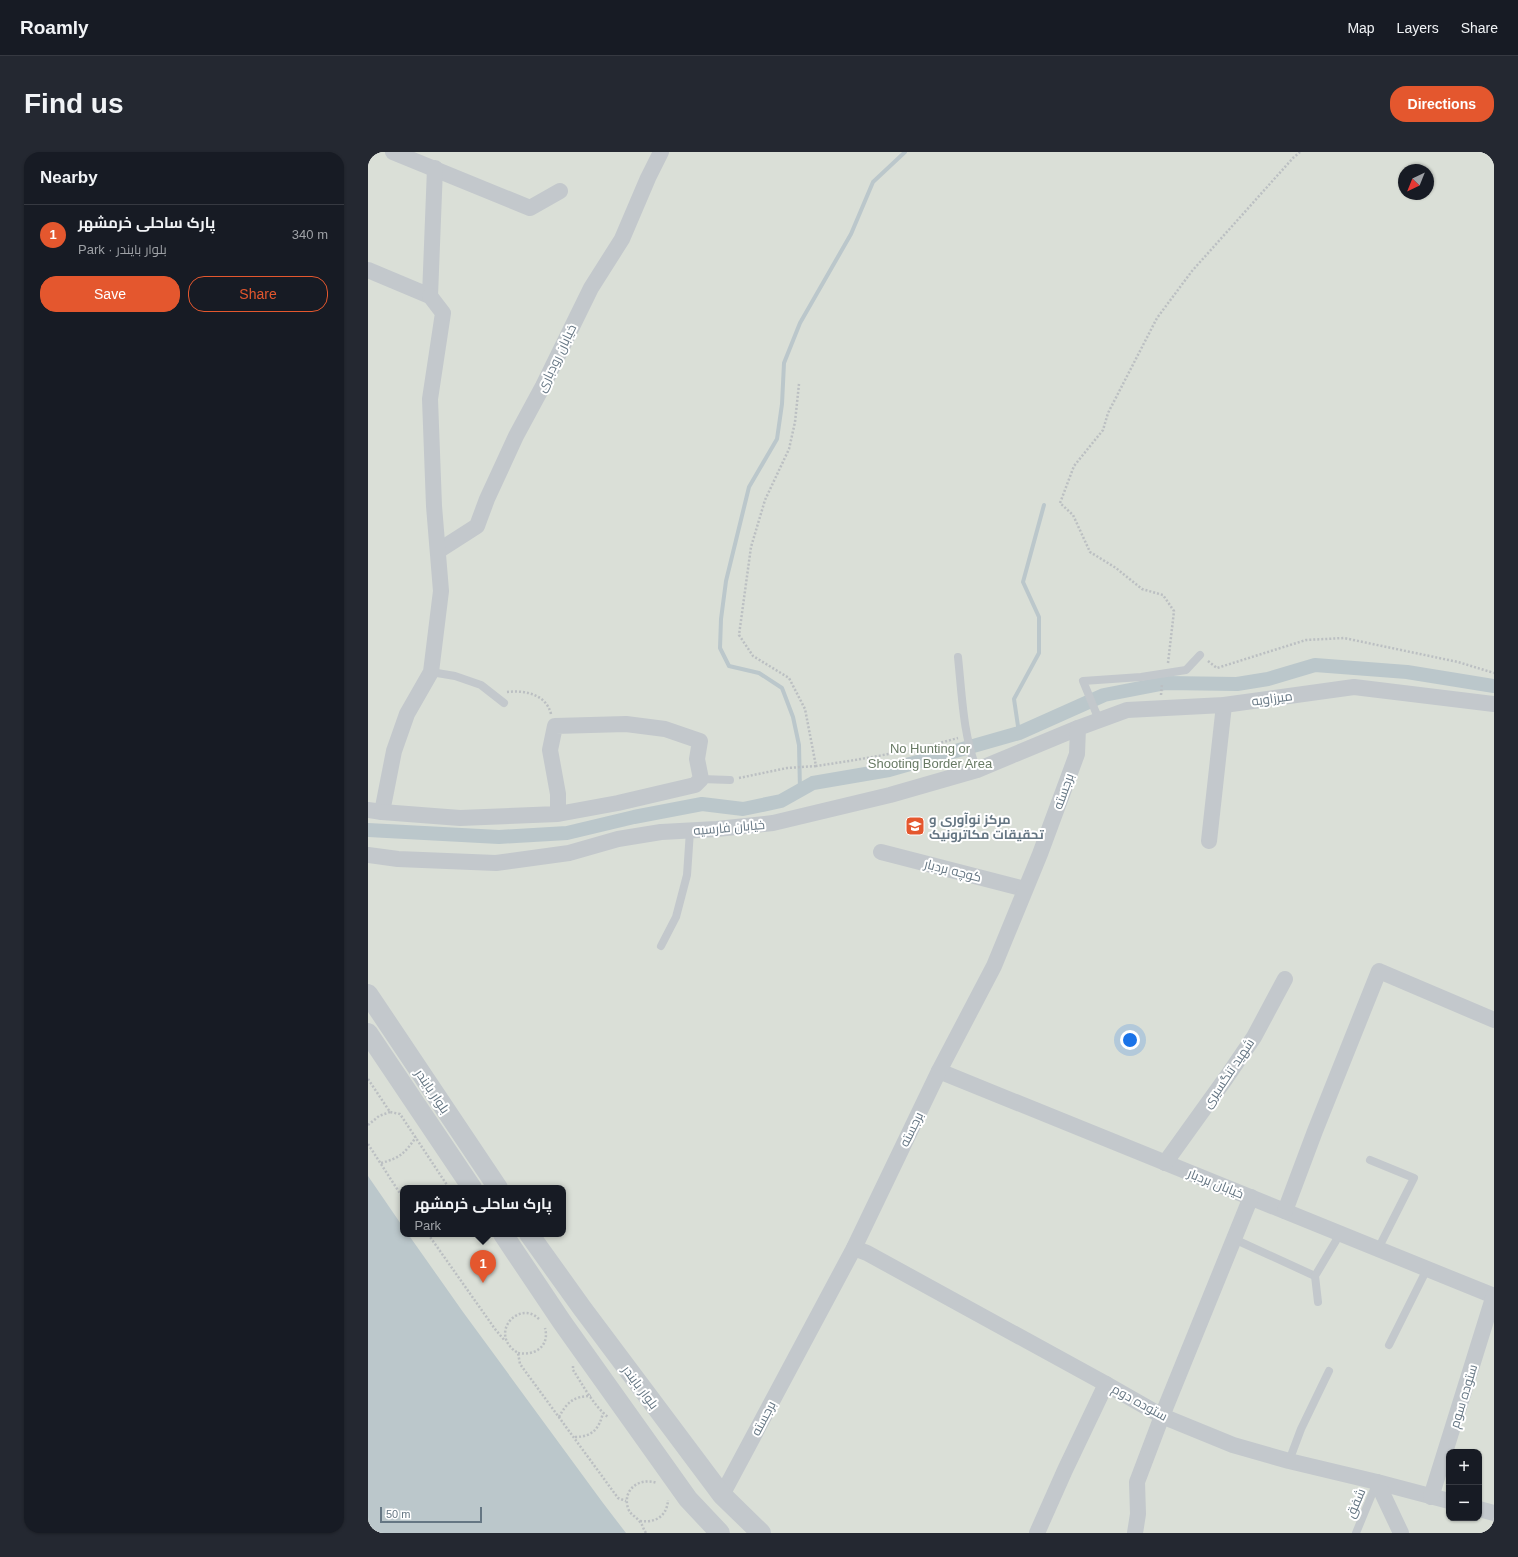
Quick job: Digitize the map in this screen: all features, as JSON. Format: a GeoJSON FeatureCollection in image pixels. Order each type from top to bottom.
{"type":"FeatureCollection","features":[{"type":"Feature","properties":{"kind":"street"},"geometry":{"type":"LineString","coordinates":[[393,152],[530,208],[560,191]]}},
{"type":"Feature","properties":{"kind":"street","name":"خیابان رودباری"},"geometry":{"type":"LineString","coordinates":[[438,551],[477,526],[486,499],[516,436],[543,386],[591,288],[622,239],[648,178],[662,152]]}},
{"type":"Feature","properties":{"kind":"street"},"geometry":{"type":"LineString","coordinates":[[430,296],[435,168]]}},
{"type":"Feature","properties":{"kind":"street"},"geometry":{"type":"LineString","coordinates":[[368,270],[430,296],[443,313],[430,399],[434,506],[441,591],[431,672],[407,714],[375,811],[460,818],[558,814],[618,803],[695,785],[701,779],[697,759],[700,741],[665,729],[626,724],[554,726],[550,750],[558,794],[558,814]]}},
{"type":"Feature","properties":{"kind":"street","name":"میرزاویه"},"geometry":{"type":"LineString","coordinates":[[1078,728],[1097,715],[1127,710],[1224,704],[1354,687],[1494,704]]}},
{"type":"Feature","properties":{"kind":"street"},"geometry":{"type":"LineString","coordinates":[[1208,841],[1224,704]]}},
{"type":"Feature","properties":{"kind":"street","name":"برجسته"},"geometry":{"type":"LineString","coordinates":[[722,1494],[854,1248],[939,1071],[994,966],[1077,754],[1078,728]]}},
{"type":"Feature","properties":{"kind":"street","name":"خیابان فارسیه"},"geometry":{"type":"LineString","coordinates":[[368,855],[398,859],[496,862],[569,853],[618,839],[661,832],[690,831],[773,823],[890,795],[1078,728]]}},
{"type":"Feature","properties":{"kind":"street","name":"کوچه بردبار"},"geometry":{"type":"LineString","coordinates":[[881,852],[1025,889]]}},
{"type":"Feature","properties":{"kind":"street"},"geometry":{"type":"LineString","coordinates":[[1285,1211],[1315,1131],[1379,971],[1494,1020]]}},
{"type":"Feature","properties":{"kind":"street","name":"شهید تنگسیری"},"geometry":{"type":"LineString","coordinates":[[1165,1163],[1254,1037],[1285,979]]}},
{"type":"Feature","properties":{"kind":"street","name":"بلوار بایندر"},"geometry":{"type":"LineString","coordinates":[[368,994],[496,1185]]}},
{"type":"Feature","properties":{"kind":"street","name":"بلوار بایندر"},"geometry":{"type":"LineString","coordinates":[[368,1033],[470,1185]]}},
{"type":"Feature","properties":{"kind":"street","name":"خیابان بردبار"},"geometry":{"type":"LineString","coordinates":[[939,1071],[1494,1295]]}},
{"type":"Feature","properties":{"kind":"street"},"geometry":{"type":"LineString","coordinates":[[1135,1533],[1138,1514],[1137,1482],[1162,1416],[1251,1197]]}},
{"type":"Feature","properties":{"kind":"street","name":"بلوار بایندر"},"geometry":{"type":"LineString","coordinates":[[505,1237],[562,1322],[688,1499],[720,1533]]}},
{"type":"Feature","properties":{"kind":"street","name":"بلوار بایندر"},"geometry":{"type":"LineString","coordinates":[[531,1237],[582,1308],[722,1494],[761,1533]]}},
{"type":"Feature","properties":{"kind":"street","name":"ستوده دوم"},"geometry":{"type":"LineString","coordinates":[[854,1248],[867,1253],[1162,1416],[1233,1445],[1289,1461],[1446,1500]]}},
{"type":"Feature","properties":{"kind":"street","name":"ستوده سوم"},"geometry":{"type":"LineString","coordinates":[[1431,1497],[1494,1295]]}},
{"type":"Feature","properties":{"kind":"street"},"geometry":{"type":"LineString","coordinates":[[562,1322],[582,1308]]}},
{"type":"Feature","properties":{"kind":"street"},"geometry":{"type":"LineString","coordinates":[[1037,1533],[1106,1384]]}},
{"type":"Feature","properties":{"kind":"street"},"geometry":{"type":"LineString","coordinates":[[1377,1482],[1401,1533]]}},
{"type":"Feature","properties":{"kind":"street"},"geometry":{"type":"LineString","coordinates":[[1482,1510],[1494,1513]]}},
{"type":"Feature","properties":{"kind":"lane"},"geometry":{"type":"LineString","coordinates":[[1097,715],[1083,681],[1164,677],[1186,670],[1200,655]]}},
{"type":"Feature","properties":{"kind":"lane"},"geometry":{"type":"LineString","coordinates":[[958,657],[967,739],[975,764]]}},
{"type":"Feature","properties":{"kind":"lane"},"geometry":{"type":"LineString","coordinates":[[431,672],[455,676],[481,685],[504,703]]}},
{"type":"Feature","properties":{"kind":"lane"},"geometry":{"type":"LineString","coordinates":[[701,779],[730,780]]}},
{"type":"Feature","properties":{"kind":"lane"},"geometry":{"type":"LineString","coordinates":[[660,946],[676,917],[687,875],[690,831]]}},
{"type":"Feature","properties":{"kind":"lane"},"geometry":{"type":"LineString","coordinates":[[1370,1160],[1414,1178],[1378,1249]]}},
{"type":"Feature","properties":{"kind":"lane"},"geometry":{"type":"LineString","coordinates":[[1318,1302],[1315,1276],[1340,1234]]}},
{"type":"Feature","properties":{"kind":"lane"},"geometry":{"type":"LineString","coordinates":[[1234,1239],[1315,1276]]}},
{"type":"Feature","properties":{"kind":"lane"},"geometry":{"type":"LineString","coordinates":[[1388,1345],[1427,1269]]}},
{"type":"Feature","properties":{"kind":"lane"},"geometry":{"type":"LineString","coordinates":[[1289,1461],[1301,1429],[1329,1371]]}},
{"type":"Feature","properties":{"kind":"lane","name":"شفق"},"geometry":{"type":"LineString","coordinates":[[1356,1533],[1377,1482]]}},
{"type":"Feature","properties":{"kind":"path"},"geometry":{"type":"LineString","coordinates":[[1161,695],[1174,611],[1163,595],[1142,589],[1116,568],[1090,552],[1073,515],[1060,503],[1074,466],[1102,430],[1108,413],[1157,318],[1192,271],[1300,152]]}},
{"type":"Feature","properties":{"kind":"path"},"geometry":{"type":"LineString","coordinates":[[799,384],[795,422],[789,449],[765,500],[751,547],[739,635],[753,656],[789,678],[805,709],[816,766]]}},
{"type":"Feature","properties":{"kind":"path"},"geometry":{"type":"LineString","coordinates":[[1200,655],[1217,668],[1306,640],[1344,638],[1458,662],[1494,672]]}},
{"type":"Feature","properties":{"kind":"path"},"geometry":{"type":"LineString","coordinates":[[491,693],[512,691],[536,695],[549,707],[554,726]]}},
{"type":"Feature","properties":{"kind":"path"},"geometry":{"type":"LineString","coordinates":[[730,780],[787,768],[816,766],[867,759],[967,739]]}},
{"type":"Feature","properties":{"kind":"path"},"geometry":{"type":"LineString","coordinates":[[368,1079],[390,1112]]}},
{"type":"Feature","properties":{"kind":"path"},"geometry":{"type":"LineString","coordinates":[[368,1125],[379,1116],[390,1112],[400,1114],[447,1185]]}},
{"type":"Feature","properties":{"kind":"path"},"geometry":{"type":"LineString","coordinates":[[381,1163],[394,1160],[403,1154],[416,1137]]}},
{"type":"Feature","properties":{"kind":"path"},"geometry":{"type":"LineString","coordinates":[[368,1144],[400,1193]]}},
{"type":"Feature","properties":{"kind":"path"},"geometry":{"type":"LineString","coordinates":[[430,1237],[495,1329],[511,1349],[518,1353],[527,1354],[535,1352],[542,1347],[546,1330],[542,1322],[536,1316],[528,1313],[520,1314],[512,1318],[506,1325],[504,1333],[506,1342]]}},
{"type":"Feature","properties":{"kind":"path"},"geometry":{"type":"LineString","coordinates":[[518,1353],[520,1364],[618,1498],[626,1500]]}},
{"type":"Feature","properties":{"kind":"path"},"geometry":{"type":"LineString","coordinates":[[560,1417],[565,1406],[574,1399],[580,1396],[591,1396]]}},
{"type":"Feature","properties":{"kind":"path"},"geometry":{"type":"LineString","coordinates":[[574,1437],[583,1437],[593,1432],[600,1424],[603,1413]]}},
{"type":"Feature","properties":{"kind":"path"},"geometry":{"type":"LineString","coordinates":[[646,1533],[640,1521],[633,1516],[628,1509],[626,1500],[628,1492],[634,1486],[642,1482],[650,1481],[661,1487]]}},
{"type":"Feature","properties":{"kind":"path"},"geometry":{"type":"LineString","coordinates":[[640,1521],[649,1522],[657,1520],[664,1514],[667,1507],[668,1498]]}},
{"type":"Feature","properties":{"kind":"green space","name":"No Hunting or Shooting Border Area"},"geometry":{"type":"Polygon","coordinates":[[[368,152],[1494,152],[1494,1533],[368,1533],[368,152]]]}},
{"type":"Feature","properties":{"kind":"shaded area"},"geometry":{"type":"Polygon","coordinates":[[[368,1176],[400,1223],[400,1237],[410,1237],[463,1312],[626,1533],[368,1533],[368,1176]]]}},
{"type":"Feature","properties":{"kind":"waterway"},"geometry":{"type":"LineString","coordinates":[[800,790],[799,745],[793,717],[782,688],[759,673],[729,666],[720,648],[721,619],[726,581],[749,487],[777,439],[782,404],[784,363],[800,323],[851,234],[873,182],[905,152]]}},
{"type":"Feature","properties":{"kind":"waterway"},"geometry":{"type":"LineString","coordinates":[[1019,733],[1014,699],[1039,653],[1039,617],[1023,582],[1044,505]]}},
{"type":"Feature","properties":{"kind":"waterway"},"geometry":{"type":"LineString","coordinates":[[368,830],[499,837],[567,833],[634,817],[702,804],[743,809],[781,801],[813,783],[889,770],[1019,733],[1104,695],[1166,683],[1237,684],[1268,679],[1315,665],[1407,672],[1494,686]]}},
{"type":"Feature","properties":{"kind":"place","name":"مرکز نوآوری و تحقیقات مکاترونیک"},"geometry":{"type":"Point","coordinates":[915,826]}},
{"type":"Feature","properties":{"kind":"place","name":"پارک ساحلی خرمشهر"},"geometry":{"type":"Point","coordinates":[483,1283]}}]}
